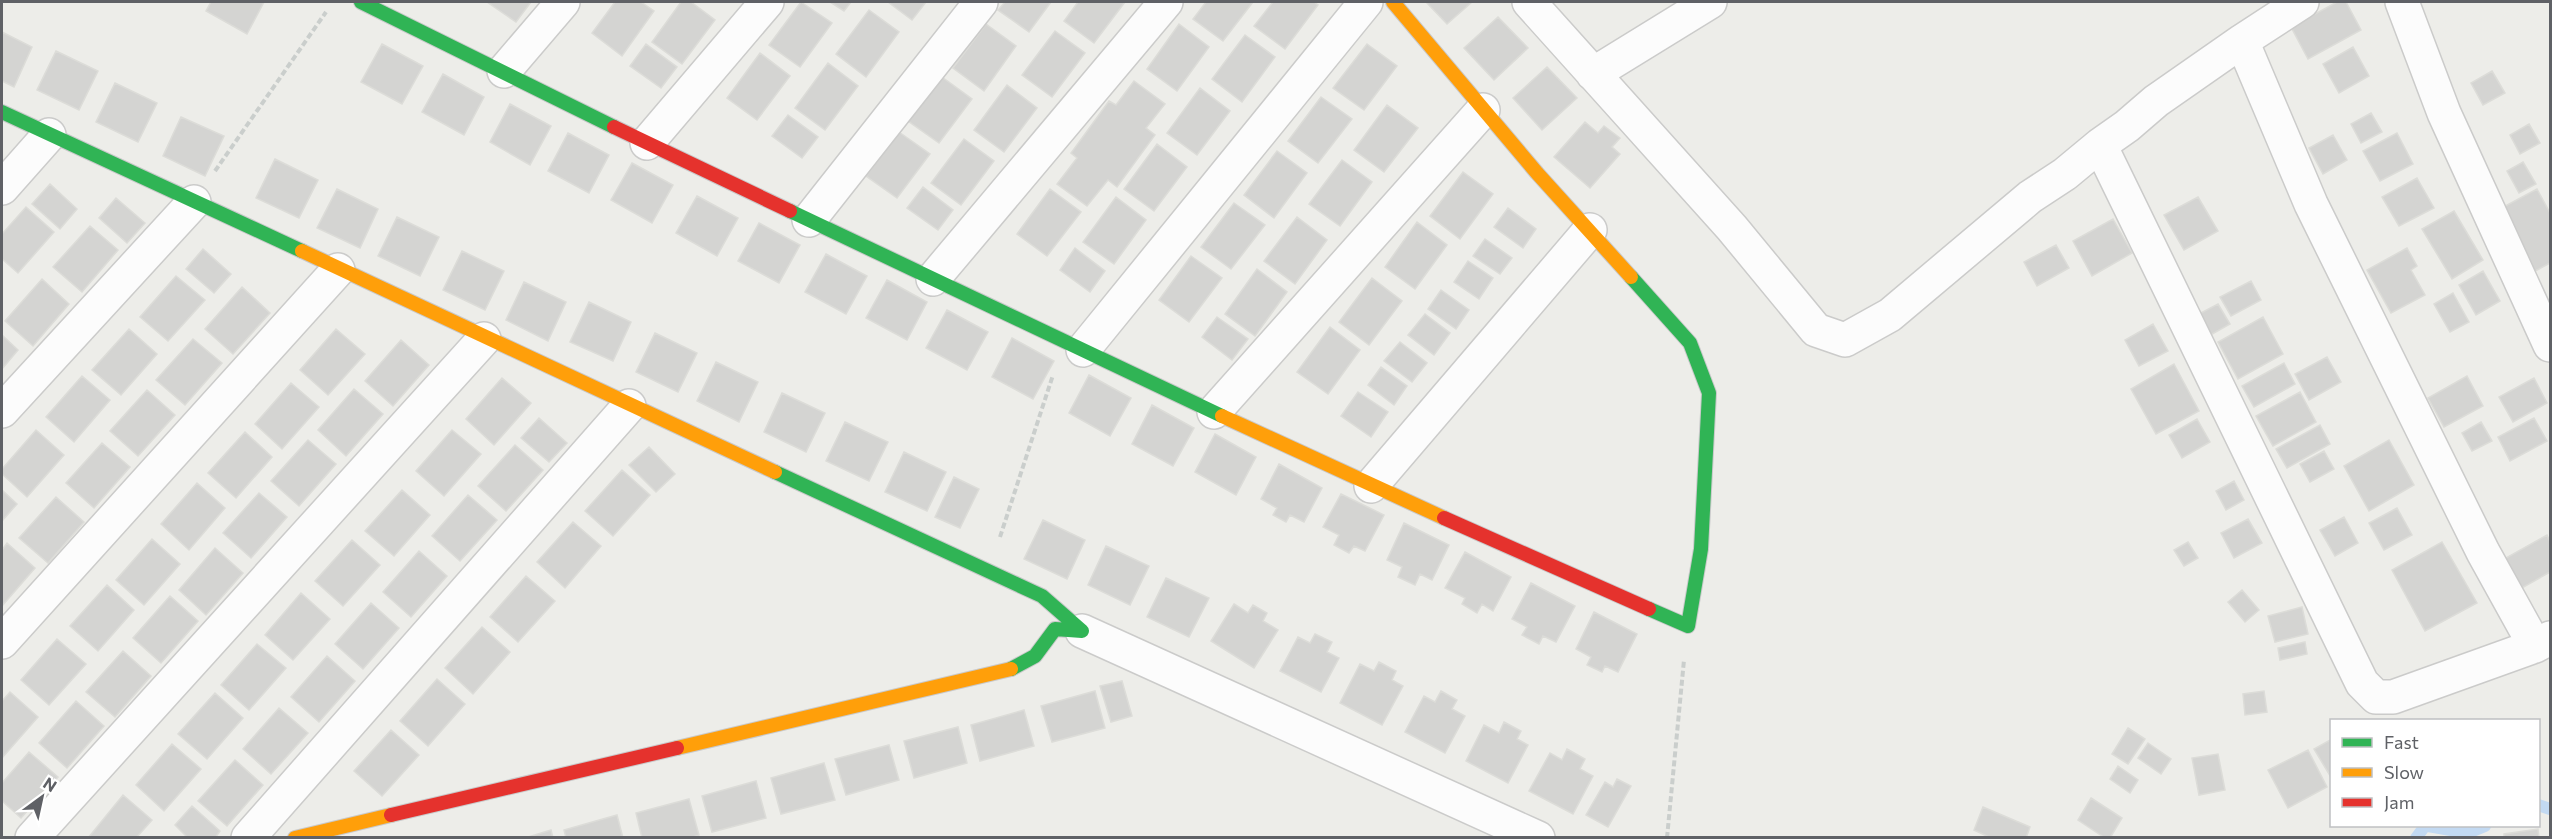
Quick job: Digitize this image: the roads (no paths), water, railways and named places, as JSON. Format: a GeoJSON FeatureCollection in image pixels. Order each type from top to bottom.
{"type":"FeatureCollection","features":[{"type":"Feature","properties":{"kind":"street"},"geometry":{"type":"LineString","coordinates":[[504,71],[562,2]]}},
{"type":"Feature","properties":{"kind":"street"},"geometry":{"type":"LineString","coordinates":[[647,143],[767,2]]}},
{"type":"Feature","properties":{"kind":"street"},"geometry":{"type":"LineString","coordinates":[[809,220],[981,2]]}},
{"type":"Feature","properties":{"kind":"street"},"geometry":{"type":"LineString","coordinates":[[933,279],[1166,2]]}},
{"type":"Feature","properties":{"kind":"street"},"geometry":{"type":"LineString","coordinates":[[1073,345],[1366,2]]}},
{"type":"Feature","properties":{"kind":"street"},"geometry":{"type":"LineString","coordinates":[[367,3],[647,143],[1214,412],[1371,486],[1688,626],[1701,549],[1709,393],[1690,343],[1483,110],[1393,2]]}},
{"type":"Feature","properties":{"kind":"street"},"geometry":{"type":"LineString","coordinates":[[1529,2],[1732,228],[1816,330],[1845,340],[1890,315],[2030,197],[2065,174],[2156,102],[2302,2]]}},
{"type":"Feature","properties":{"kind":"street"},"geometry":{"type":"LineString","coordinates":[[1593,74],[1710,2]]}},
{"type":"Feature","properties":{"kind":"street"},"geometry":{"type":"LineString","coordinates":[[2402,2],[2444,112],[2550,345]]}},
{"type":"Feature","properties":{"kind":"street"},"geometry":{"type":"LineString","coordinates":[[2100,145],[2362,683],[2376,697],[2393,698],[2543,642],[2483,552],[2311,204],[2242,41]]}},
{"type":"Feature","properties":{"kind":"street"},"geometry":{"type":"LineString","coordinates":[[1214,412],[1483,110]]}},
{"type":"Feature","properties":{"kind":"street"},"geometry":{"type":"LineString","coordinates":[[2,112],[484,339],[1042,597],[1083,631],[1538,837]]}},
{"type":"Feature","properties":{"kind":"street"},"geometry":{"type":"LineString","coordinates":[[2,188],[49,135]]}},
{"type":"Feature","properties":{"kind":"street"},"geometry":{"type":"LineString","coordinates":[[2,411],[194,202]]}},
{"type":"Feature","properties":{"kind":"street"},"geometry":{"type":"LineString","coordinates":[[1371,486],[1590,230]]}},
{"type":"Feature","properties":{"kind":"street"},"geometry":{"type":"LineString","coordinates":[[2,642],[338,270]]}},
{"type":"Feature","properties":{"kind":"street"},"geometry":{"type":"LineString","coordinates":[[32,837],[484,339]]}},
{"type":"Feature","properties":{"kind":"street"},"geometry":{"type":"LineString","coordinates":[[248,837],[629,406]]}},
{"type":"Feature","properties":{"kind":"street"},"geometry":{"type":"LineString","coordinates":[[295,837],[1018,667],[1035,659],[1046,646],[1054,629],[1083,631]]}},
{"type":"Feature","properties":{"kind":"waterway"},"geometry":{"type":"LineString","coordinates":[[2540,806],[2550,809]]}},
{"type":"Feature","properties":{"kind":"waterway"},"geometry":{"type":"LineString","coordinates":[[2416,838],[2424,827]]}},
{"type":"Feature","properties":{"kind":"waterway"},"geometry":{"type":"LineString","coordinates":[[2434,827],[2468,833],[2483,827]]}}]}
